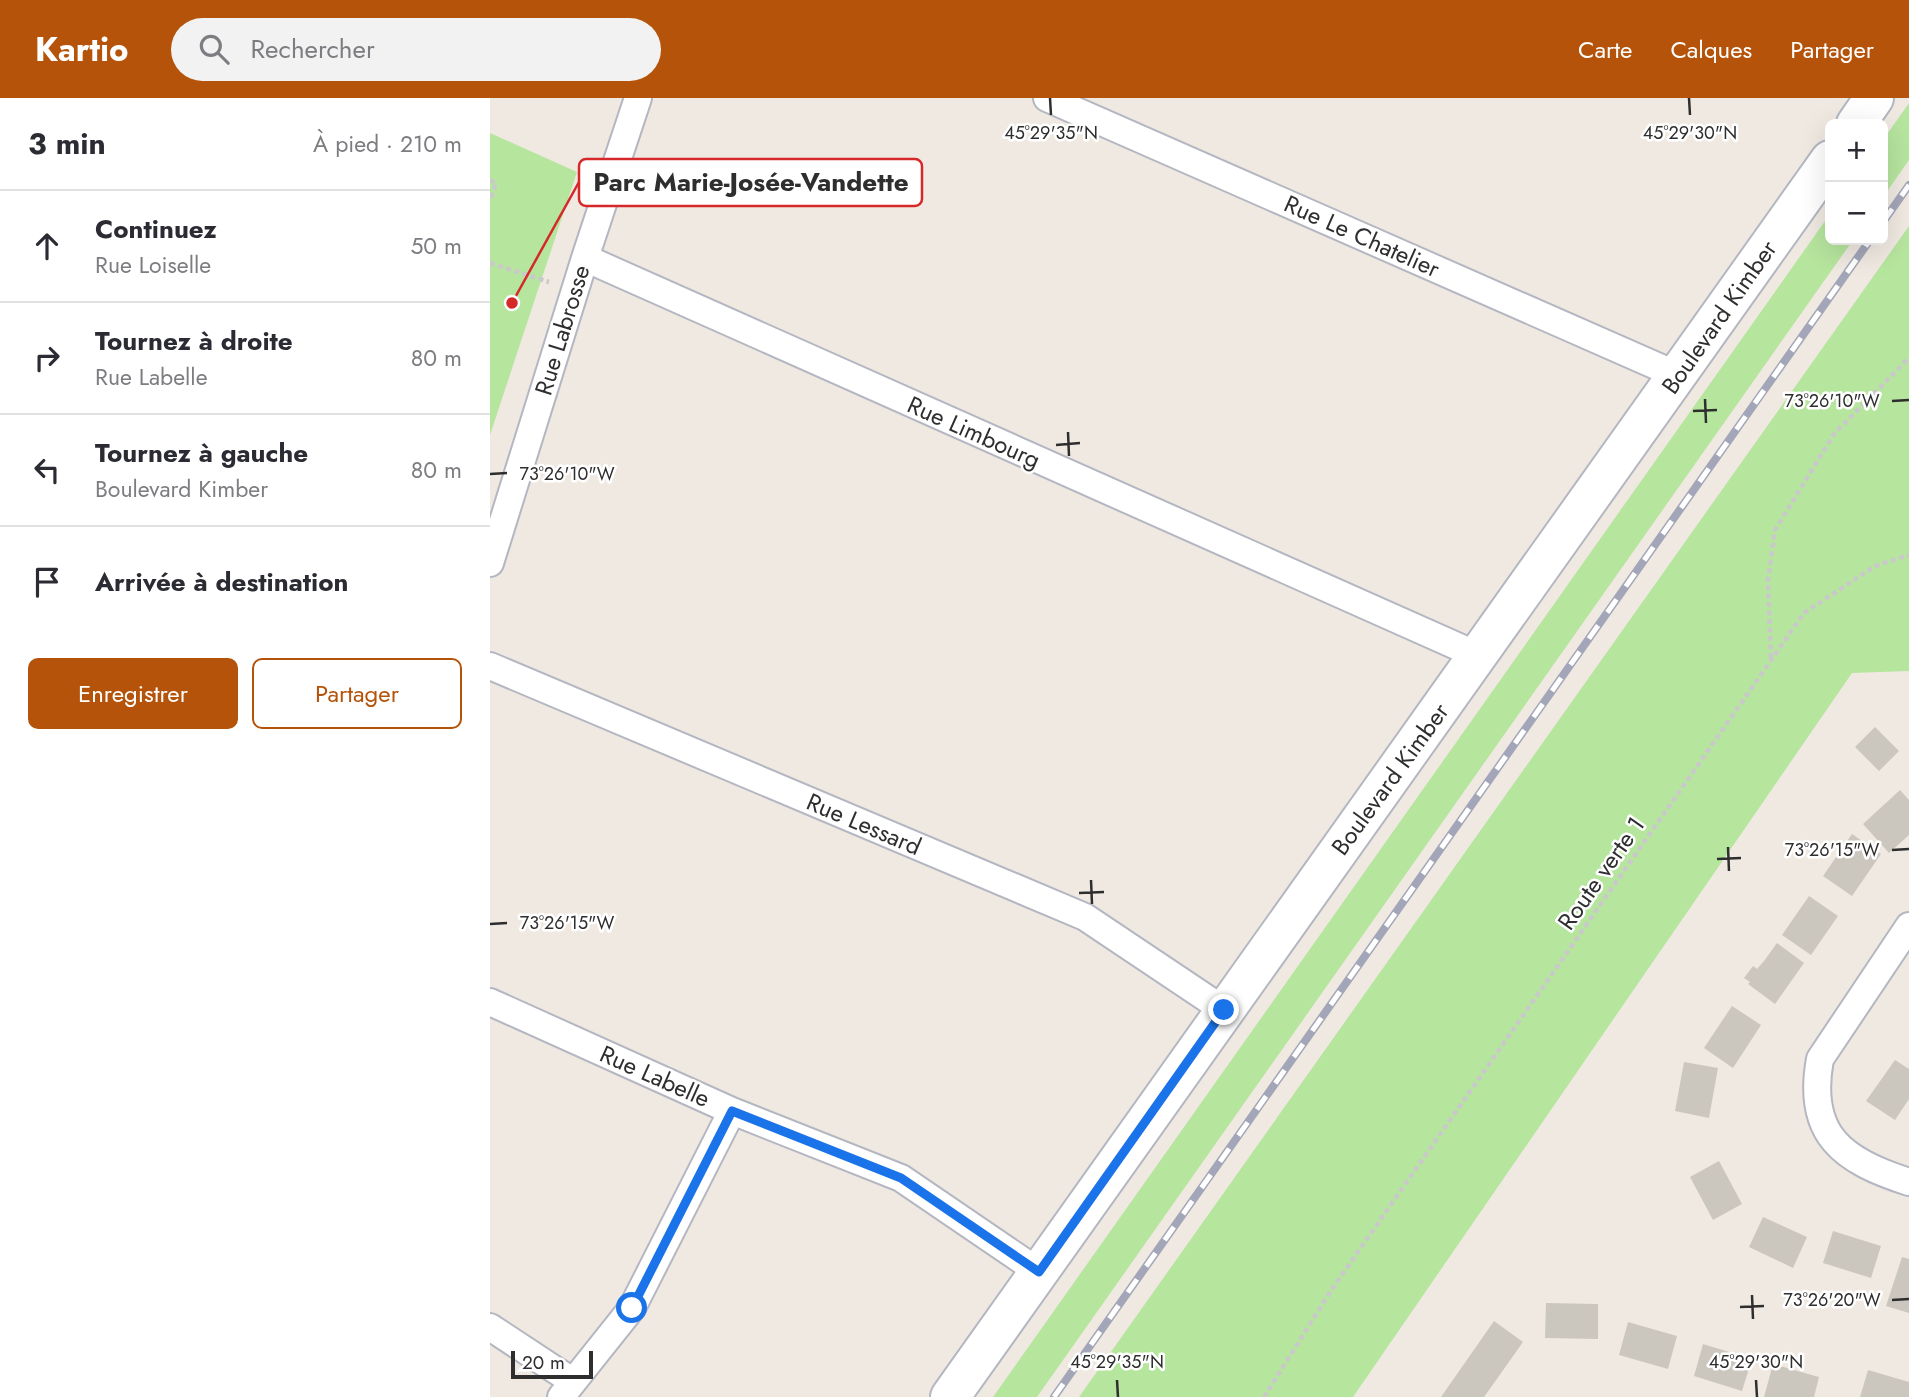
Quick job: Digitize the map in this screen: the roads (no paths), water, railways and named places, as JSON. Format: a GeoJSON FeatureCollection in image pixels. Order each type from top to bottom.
{"type":"FeatureCollection","features":[{"type":"Feature","properties":{"kind":"street","name":"Rue Labrosse"},"geometry":{"type":"LineString","coordinates":[[490,563],[584,258],[638,98]]}},
{"type":"Feature","properties":{"kind":"street","name":"Rue Le Chatelier"},"geometry":{"type":"LineString","coordinates":[[1047,98],[1677,375]]}},
{"type":"Feature","properties":{"kind":"street"},"geometry":{"type":"LineString","coordinates":[[1859,119],[1874,98]]}},
{"type":"Feature","properties":{"kind":"street","name":"Boulevard Kimber"},"geometry":{"type":"LineString","coordinates":[[950,1397],[1825,167]]}},
{"type":"Feature","properties":{"kind":"street","name":"Rue Limbourg"},"geometry":{"type":"LineString","coordinates":[[584,258],[1479,656]]}},
{"type":"Feature","properties":{"kind":"street","name":"Rue Lessard"},"geometry":{"type":"LineString","coordinates":[[490,666],[1084,917],[1224,1010]]}},
{"type":"Feature","properties":{"kind":"street"},"geometry":{"type":"LineString","coordinates":[[1909,926],[1820,1059],[1815,1086],[1818,1116],[1841,1149],[1868,1169],[1909,1182]]}},
{"type":"Feature","properties":{"kind":"street","name":"Rue Labelle"},"geometry":{"type":"LineString","coordinates":[[490,1002],[732,1111],[901,1178],[1039,1272]]}},
{"type":"Feature","properties":{"kind":"street"},"geometry":{"type":"LineString","coordinates":[[490,1328],[566,1389],[632,1308],[732,1111]]}},
{"type":"Feature","properties":{"kind":"railway"},"geometry":{"type":"LineString","coordinates":[[1888,215],[1909,185]]}},
{"type":"Feature","properties":{"kind":"railway"},"geometry":{"type":"LineString","coordinates":[[1054,1397],[1866,245]]}},
{"type":"Feature","properties":{"kind":"place","name":"Parc Marie-Josée-Vandette"},"geometry":{"type":"Point","coordinates":[512,303]}}]}
